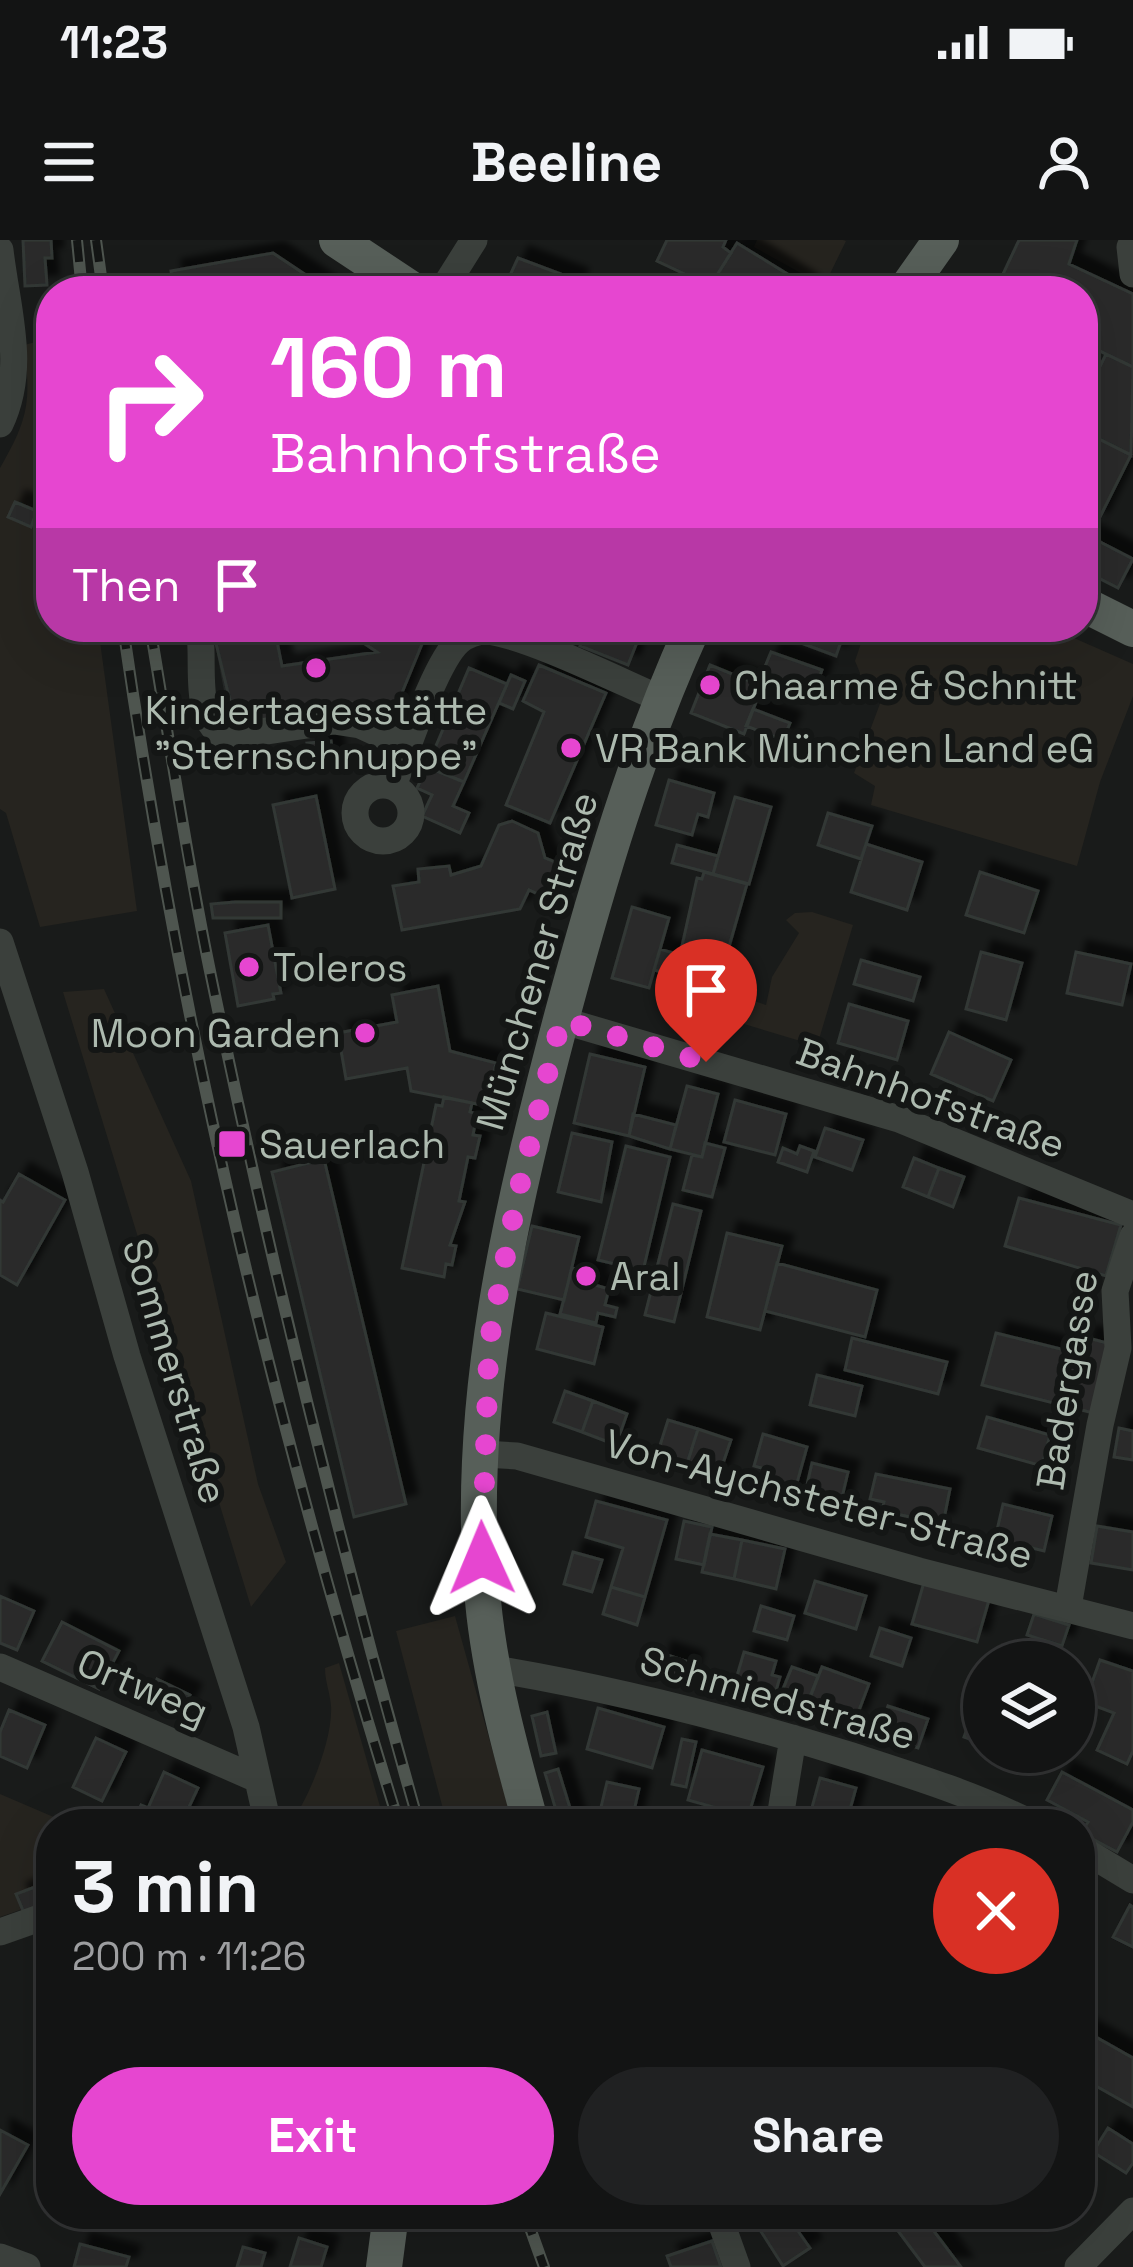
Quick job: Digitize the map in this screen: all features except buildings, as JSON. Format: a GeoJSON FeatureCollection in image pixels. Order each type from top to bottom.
{"type":"FeatureCollection","features":[{"type":"Feature","properties":{"kind":"main road"},"geometry":{"type":"LineString","coordinates":[[337,240],[391,276]]}},
{"type":"Feature","properties":{"kind":"main road"},"geometry":{"type":"LineString","coordinates":[[915,276],[941,240]]}},
{"type":"Feature","properties":{"kind":"main road"},"geometry":{"type":"LineString","coordinates":[[1098,612],[1133,629]]}},
{"type":"Feature","properties":{"kind":"main road","name":"Münchener Straße"},"geometry":{"type":"LineString","coordinates":[[528,1809],[483,1601],[489,1342],[517,1197],[606,856],[687,642]]}},
{"type":"Feature","properties":{"kind":"main road"},"geometry":{"type":"LineString","coordinates":[[384,2267],[389,2229]]}},
{"type":"Feature","properties":{"kind":"street"},"geometry":{"type":"LineString","coordinates":[[451,276],[474,240]]}},
{"type":"Feature","properties":{"kind":"street"},"geometry":{"type":"LineString","coordinates":[[0,250],[4,315],[17,370],[0,424]]}},
{"type":"Feature","properties":{"kind":"street"},"geometry":{"type":"LineString","coordinates":[[202,642],[198,678],[218,734],[227,737],[334,721],[359,725],[408,747]]}},
{"type":"Feature","properties":{"kind":"street"},"geometry":{"type":"LineString","coordinates":[[393,786],[451,651],[459,642]]}},
{"type":"Feature","properties":{"kind":"street"},"geometry":{"type":"LineString","coordinates":[[519,642],[662,699]]}},
{"type":"Feature","properties":{"kind":"street","name":"Sommerstraße"},"geometry":{"type":"LineString","coordinates":[[0,942],[246,1727],[264,1809]]}},
{"type":"Feature","properties":{"kind":"street","name":"Bahnhofstraße"},"geometry":{"type":"LineString","coordinates":[[561,1020],[899,1119],[1133,1215]]}},
{"type":"Feature","properties":{"kind":"street","name":"Badergasse"},"geometry":{"type":"LineString","coordinates":[[1068,1607],[1118,1348],[1115,1291],[1133,1236]]}},
{"type":"Feature","properties":{"kind":"street","name":"Von-Aychsteter-Straße"},"geometry":{"type":"LineString","coordinates":[[483,1454],[517,1456],[908,1568],[1133,1626]]}},
{"type":"Feature","properties":{"kind":"street","name":"Ortweg"},"geometry":{"type":"LineString","coordinates":[[0,1667],[255,1778]]}},
{"type":"Feature","properties":{"kind":"street","name":"Schmiedstraße"},"geometry":{"type":"LineString","coordinates":[[495,1669],[577,1684],[793,1738],[940,1784],[996,1809]]}},
{"type":"Feature","properties":{"kind":"street"},"geometry":{"type":"LineString","coordinates":[[781,1809],[793,1738]]}},
{"type":"Feature","properties":{"kind":"street"},"geometry":{"type":"LineString","coordinates":[[1095,1857],[1133,1880]]}},
{"type":"Feature","properties":{"kind":"street"},"geometry":{"type":"LineString","coordinates":[[0,1932],[36,1919]]}},
{"type":"Feature","properties":{"kind":"street"},"geometry":{"type":"LineString","coordinates":[[1078,2267],[1133,2211]]}},
{"type":"Feature","properties":{"kind":"street"},"geometry":{"type":"LineString","coordinates":[[723,2229],[737,2267]]}},
{"type":"Feature","properties":{"kind":"street"},"geometry":{"type":"LineString","coordinates":[[0,2257],[27,2267]]}},
{"type":"Feature","properties":{"kind":"shaded area"},"geometry":{"type":"Polygon","coordinates":[[[757,240],[846,241],[829,276],[806,276],[754,247],[757,240]]]}},
{"type":"Feature","properties":{"kind":"shaded area"},"geometry":{"type":"Polygon","coordinates":[[[36,342],[36,642],[100,642],[137,911],[40,927],[6,813],[0,809],[0,468],[26,409],[24,345],[36,342]]]}},
{"type":"Feature","properties":{"kind":"shaded area","name":"Kindertagesstätte \"Sternschnuppe\""},"geometry":{"type":"Polygon","coordinates":[[[215,642],[423,642],[392,717],[356,702],[231,728],[215,642]]]}},
{"type":"Feature","properties":{"kind":"shaded area"},"geometry":{"type":"Polygon","coordinates":[[[1083,642],[1133,664],[1133,696],[1100,782],[1077,866],[871,805],[875,786],[854,773],[884,693],[858,683],[855,661],[861,643],[1083,642]]]}},
{"type":"Feature","properties":{"kind":"shaded area"},"geometry":{"type":"Polygon","coordinates":[[[812,912],[853,925],[817,1046],[744,1024],[751,1000],[766,1005],[772,977],[799,933],[786,920],[795,913],[812,912]]]}},
{"type":"Feature","properties":{"kind":"shaded area"},"geometry":{"type":"Polygon","coordinates":[[[104,989],[191,1181],[258,1484],[286,1562],[251,1607],[63,992],[104,989]]]}},
{"type":"Feature","properties":{"kind":"shaded area"},"geometry":{"type":"Polygon","coordinates":[[[455,1616],[509,1809],[443,1809],[396,1631],[455,1616]]]}},
{"type":"Feature","properties":{"kind":"shaded area"},"geometry":{"type":"Polygon","coordinates":[[[339,1663],[381,1809],[299,1809],[329,1732],[331,1706],[325,1668],[339,1663]]]}},
{"type":"Feature","properties":{"kind":"shaded area"},"geometry":{"type":"Polygon","coordinates":[[[0,1794],[36,1809],[36,1904],[0,1917],[0,1794]]]}},
{"type":"Feature","properties":{"kind":"railway"},"geometry":{"type":"LineString","coordinates":[[77,240],[81,276]]}},
{"type":"Feature","properties":{"kind":"railway"},"geometry":{"type":"LineString","coordinates":[[96,240],[101,276]]}},
{"type":"Feature","properties":{"kind":"railway"},"geometry":{"type":"LineString","coordinates":[[125,642],[174,932],[237,1231],[312,1528],[394,1809]]}},
{"type":"Feature","properties":{"kind":"railway"},"geometry":{"type":"LineString","coordinates":[[152,642],[202,933],[257,1189],[307,1402],[415,1809]]}},
{"type":"Feature","properties":{"kind":"railway"},"geometry":{"type":"LineString","coordinates":[[530,2229],[544,2267]]}},
{"type":"Feature","properties":{"kind":"place","name":"Kindertagesstätte \"Sternschnuppe\""},"geometry":{"type":"Point","coordinates":[316,668]}},
{"type":"Feature","properties":{"kind":"place","name":"Chaarme & Schnitt"},"geometry":{"type":"Point","coordinates":[710,685]}},
{"type":"Feature","properties":{"kind":"place","name":"VR Bank München Land eG"},"geometry":{"type":"Point","coordinates":[571,748]}},
{"type":"Feature","properties":{"kind":"place","name":"Toleros"},"geometry":{"type":"Point","coordinates":[249,967]}},
{"type":"Feature","properties":{"kind":"place","name":"Moon Garden"},"geometry":{"type":"Point","coordinates":[365,1033]}},
{"type":"Feature","properties":{"kind":"place","name":"Sauerlach"},"geometry":{"type":"Point","coordinates":[232,1144]}},
{"type":"Feature","properties":{"kind":"place","name":"Aral"},"geometry":{"type":"Point","coordinates":[586,1276]}},
{"type":"Feature","properties":{"kind":"route"},"geometry":{"type":"LineString","coordinates":[[482,1558],[489,1342],[517,1197],[561,1020],[706,1062]]}}]}
